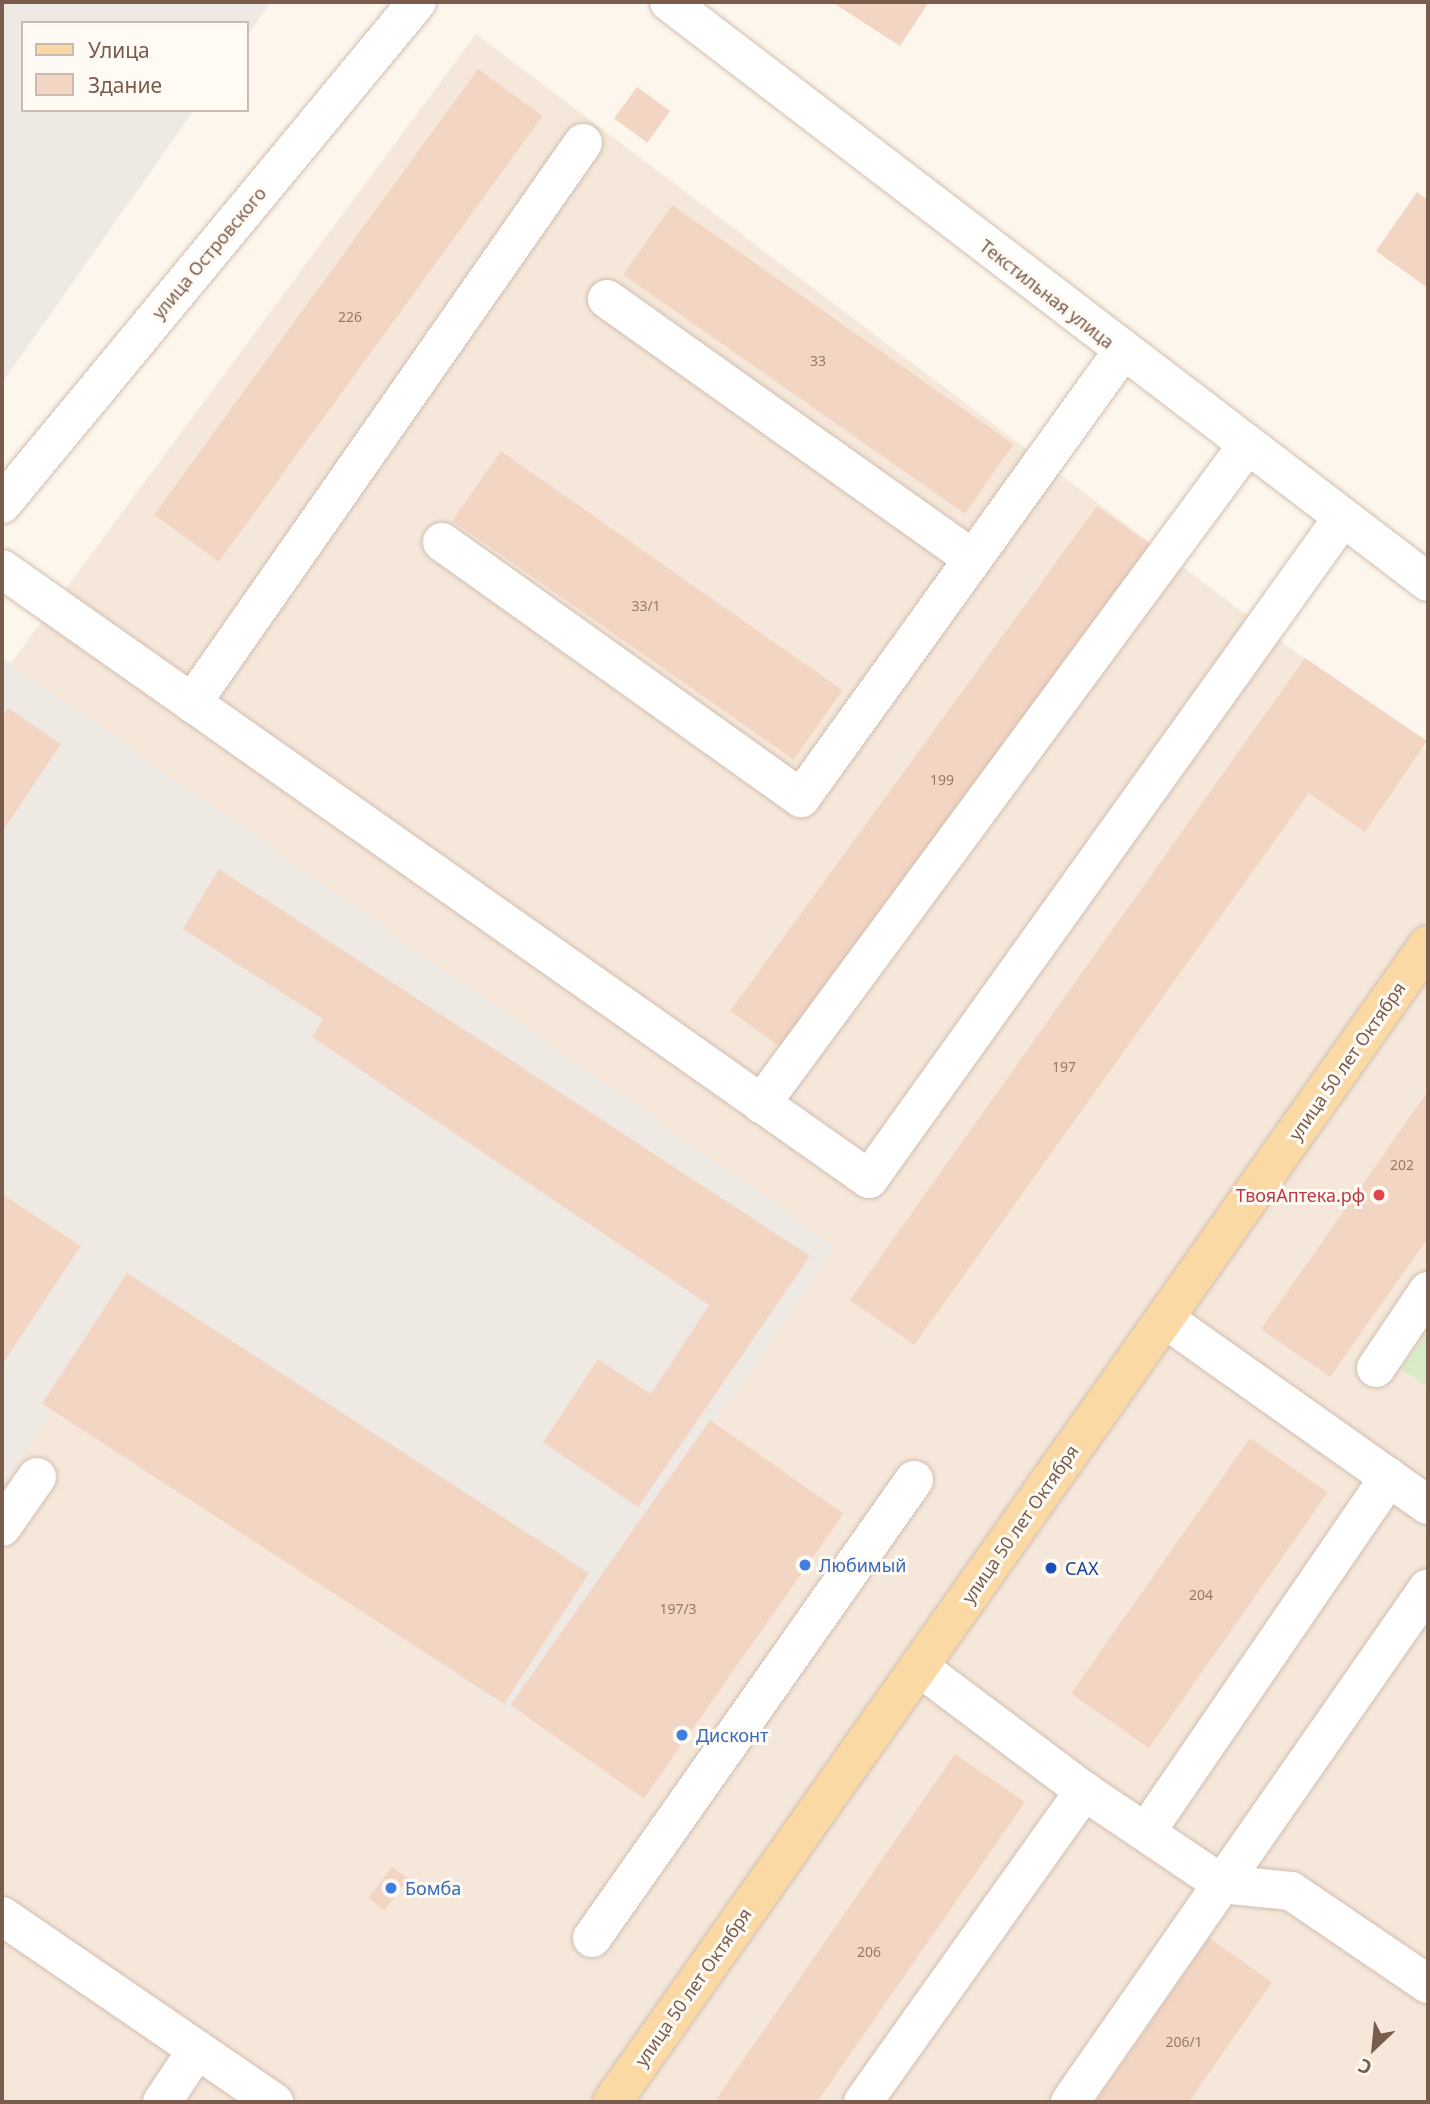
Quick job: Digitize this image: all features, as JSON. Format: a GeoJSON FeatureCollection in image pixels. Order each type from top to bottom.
{"type":"FeatureCollection","features":[{"type":"Feature","properties":{"kind":"main road","name":"улица 50 лет Октября"},"geometry":{"type":"LineString","coordinates":[[612,2102],[1428,946]]}},
{"type":"Feature","properties":{"kind":"street","name":"улица Островского"},"geometry":{"type":"LineString","coordinates":[[2,504],[417,2]]}},
{"type":"Feature","properties":{"kind":"street","name":"Текстильная улица"},"geometry":{"type":"LineString","coordinates":[[669,2],[1246,447],[1428,582]]}},
{"type":"Feature","properties":{"kind":"street"},"geometry":{"type":"LineString","coordinates":[[192,703],[583,143]]}},
{"type":"Feature","properties":{"kind":"street"},"geometry":{"type":"LineString","coordinates":[[607,299],[973,559]]}},
{"type":"Feature","properties":{"kind":"street"},"geometry":{"type":"LineString","coordinates":[[442,542],[801,798],[1122,352]]}},
{"type":"Feature","properties":{"kind":"street"},"geometry":{"type":"LineString","coordinates":[[761,1104],[1246,447]]}},
{"type":"Feature","properties":{"kind":"street"},"geometry":{"type":"LineString","coordinates":[[2,569],[869,1180],[1342,520]]}},
{"type":"Feature","properties":{"kind":"street"},"geometry":{"type":"LineString","coordinates":[[1376,1368],[1428,1291]]}},
{"type":"Feature","properties":{"kind":"street"},"geometry":{"type":"LineString","coordinates":[[1165,1319],[1428,1505]]}},
{"type":"Feature","properties":{"kind":"street"},"geometry":{"type":"LineString","coordinates":[[2,1527],[37,1477]]}},
{"type":"Feature","properties":{"kind":"street"},"geometry":{"type":"LineString","coordinates":[[1146,1832],[1389,1477]]}},
{"type":"Feature","properties":{"kind":"street"},"geometry":{"type":"LineString","coordinates":[[592,1938],[914,1480]]}},
{"type":"Feature","properties":{"kind":"street"},"geometry":{"type":"LineString","coordinates":[[1070,2102],[1428,1588]]}},
{"type":"Feature","properties":{"kind":"street"},"geometry":{"type":"LineString","coordinates":[[919,1667],[1084,1791],[1222,1884],[1291,1891],[1428,1984]]}},
{"type":"Feature","properties":{"kind":"street"},"geometry":{"type":"LineString","coordinates":[[863,2102],[1084,1791]]}},
{"type":"Feature","properties":{"kind":"street"},"geometry":{"type":"LineString","coordinates":[[2,1916],[274,2102]]}},
{"type":"Feature","properties":{"kind":"street"},"geometry":{"type":"LineString","coordinates":[[162,2102],[197,2050]]}},
{"type":"Feature","properties":{"kind":"shaded area"},"geometry":{"type":"Polygon","coordinates":[[[2,2],[271,2],[248,35],[248,21],[21,21],[21,112],[193,112],[2,383],[2,2]]]}},
{"type":"Feature","properties":{"kind":"shaded area"},"geometry":{"type":"Polygon","coordinates":[[[476,34],[1428,752],[1428,2102],[2,2102],[2,675],[476,34]]]}},
{"type":"Feature","properties":{"kind":"shaded area"},"geometry":{"type":"Polygon","coordinates":[[[2,657],[836,1247],[512,1714],[59,1403],[2,1485],[2,657]]]}},
{"type":"Feature","properties":{"kind":"green space"},"geometry":{"type":"Polygon","coordinates":[[[1428,1330],[1428,1387],[1401,1369],[1428,1330]]]}},
{"type":"Feature","properties":{"kind":"building"},"geometry":{"type":"Polygon","coordinates":[[[832,2],[929,2],[900,46],[832,2]]]}},
{"type":"Feature","properties":{"kind":"building"},"geometry":{"type":"Polygon","coordinates":[[[478,69],[543,116],[219,562],[154,515],[478,69]]]}},
{"type":"Feature","properties":{"kind":"building"},"geometry":{"type":"Polygon","coordinates":[[[637,87],[670,111],[647,143],[614,119],[637,87]]]}},
{"type":"Feature","properties":{"kind":"building"},"geometry":{"type":"Polygon","coordinates":[[[1417,192],[1428,200],[1428,288],[1376,251],[1417,192]]]}},
{"type":"Feature","properties":{"kind":"building"},"geometry":{"type":"Polygon","coordinates":[[[672,205],[1014,444],[965,514],[623,275],[672,205]]]}},
{"type":"Feature","properties":{"kind":"building"},"geometry":{"type":"Polygon","coordinates":[[[501,451],[843,690],[794,760],[452,521],[501,451]]]}},
{"type":"Feature","properties":{"kind":"building"},"geometry":{"type":"Polygon","coordinates":[[[1097,506],[1161,552],[794,1057],[730,1011],[1097,506]]]}},
{"type":"Feature","properties":{"kind":"building"},"geometry":{"type":"Polygon","coordinates":[[[1305,658],[1427,741],[1365,832],[1309,793],[914,1345],[850,1300],[1305,658]]]}},
{"type":"Feature","properties":{"kind":"building"},"geometry":{"type":"Polygon","coordinates":[[[8,708],[61,744],[2,832],[2,717],[8,708]]]}},
{"type":"Feature","properties":{"kind":"building"},"geometry":{"type":"Polygon","coordinates":[[[219,869],[810,1256],[638,1507],[543,1442],[598,1359],[651,1394],[709,1305],[312,1037],[323,1019],[183,929],[219,869]]]}},
{"type":"Feature","properties":{"kind":"building"},"geometry":{"type":"Polygon","coordinates":[[[1428,1091],[1428,1238],[1330,1377],[1261,1329],[1428,1091]]]}},
{"type":"Feature","properties":{"kind":"building"},"geometry":{"type":"Polygon","coordinates":[[[2,1194],[81,1246],[2,1365],[2,1194]]]}},
{"type":"Feature","properties":{"kind":"building"},"geometry":{"type":"Polygon","coordinates":[[[127,1273],[589,1573],[504,1704],[42,1404],[127,1273]]]}},
{"type":"Feature","properties":{"kind":"building"},"geometry":{"type":"Polygon","coordinates":[[[710,1420],[844,1513],[644,1799],[510,1705],[710,1420]]]}},
{"type":"Feature","properties":{"kind":"building"},"geometry":{"type":"Polygon","coordinates":[[[1250,1438],[1328,1492],[1149,1748],[1071,1694],[1250,1438]]]}},
{"type":"Feature","properties":{"kind":"building"},"geometry":{"type":"Polygon","coordinates":[[[955,1754],[1025,1802],[817,2102],[714,2102],[955,1754]]]}},
{"type":"Feature","properties":{"kind":"building"},"geometry":{"type":"Polygon","coordinates":[[[392,1867],[408,1879],[385,1910],[369,1898],[392,1867]]]}},
{"type":"Feature","properties":{"kind":"building"},"geometry":{"type":"Polygon","coordinates":[[[1209,1938],[1272,1982],[1189,2102],[1096,2102],[1209,1938]]]}},
{"type":"Feature","properties":{"kind":"place","name":"ТвояАптека.рф"},"geometry":{"type":"Point","coordinates":[1379,1195]}},
{"type":"Feature","properties":{"kind":"place","name":"Любимый"},"geometry":{"type":"Point","coordinates":[805,1565]}},
{"type":"Feature","properties":{"kind":"place","name":"САХ"},"geometry":{"type":"Point","coordinates":[1051,1568]}},
{"type":"Feature","properties":{"kind":"place","name":"Дисконт"},"geometry":{"type":"Point","coordinates":[682,1735]}},
{"type":"Feature","properties":{"kind":"place","name":"Бомба"},"geometry":{"type":"Point","coordinates":[391,1888]}}]}
